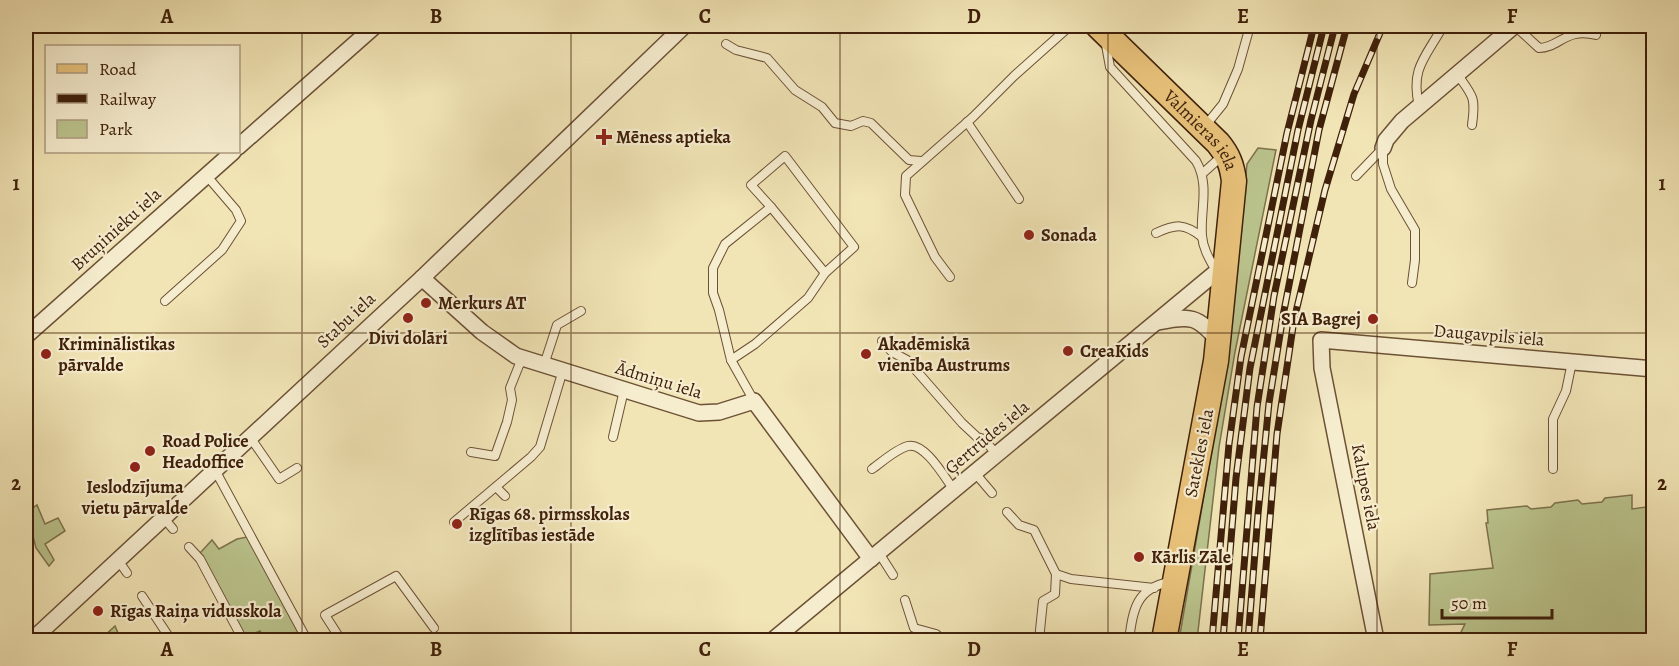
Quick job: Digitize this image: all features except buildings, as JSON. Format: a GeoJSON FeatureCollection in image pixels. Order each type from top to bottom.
{"type":"FeatureCollection","features":[{"type":"Feature","properties":{"kind":"main road","name":"Valmieras iela"},"geometry":{"type":"LineString","coordinates":[[1101,28],[1226,153],[1232,165],[1234,181],[1221,268]]}},
{"type":"Feature","properties":{"kind":"main road","name":"Satekles iela"},"geometry":{"type":"LineString","coordinates":[[1164,640],[1164,585],[1219,341],[1221,268]]}},
{"type":"Feature","properties":{"kind":"street"},"geometry":{"type":"LineString","coordinates":[[240,145],[375,26]]}},
{"type":"Feature","properties":{"kind":"street","name":"Stabu iela"},"geometry":{"type":"LineString","coordinates":[[32,640],[122,566],[168,523],[214,469],[422,278],[684,26]]}},
{"type":"Feature","properties":{"kind":"street"},"geometry":{"type":"LineString","coordinates":[[1383,148],[1391,132],[1514,26]]}},
{"type":"Feature","properties":{"kind":"street","name":"Bruņinieku iela"},"geometry":{"type":"LineString","coordinates":[[26,336],[232,153]]}},
{"type":"Feature","properties":{"kind":"street","name":"Ģertrūdes iela"},"geometry":{"type":"LineString","coordinates":[[780,638],[996,454],[1221,268]]}},
{"type":"Feature","properties":{"kind":"street","name":"Ādmiņu iela"},"geometry":{"type":"LineString","coordinates":[[422,278],[482,332],[503,348],[522,357],[699,413],[709,414],[754,401]]}},
{"type":"Feature","properties":{"kind":"street"},"geometry":{"type":"LineString","coordinates":[[1155,323],[1190,319],[1203,323],[1219,341]]}},
{"type":"Feature","properties":{"kind":"street","name":"Daugavpils iela"},"geometry":{"type":"LineString","coordinates":[[1321,340],[1653,369]]}},
{"type":"Feature","properties":{"kind":"street","name":"Kalupes iela"},"geometry":{"type":"LineString","coordinates":[[1321,340],[1322,368],[1376,640]]}},
{"type":"Feature","properties":{"kind":"street"},"geometry":{"type":"LineString","coordinates":[[754,401],[875,556]]}},
{"type":"Feature","properties":{"kind":"lane"},"geometry":{"type":"LineString","coordinates":[[950,277],[935,257],[905,195],[906,176],[1070,26]]}},
{"type":"Feature","properties":{"kind":"lane"},"geometry":{"type":"LineString","coordinates":[[1203,129],[1223,104],[1238,69],[1250,26]]}},
{"type":"Feature","properties":{"kind":"lane"},"geometry":{"type":"LineString","coordinates":[[1419,106],[1416,74],[1419,64],[1443,26]]}},
{"type":"Feature","properties":{"kind":"lane"},"geometry":{"type":"LineString","coordinates":[[1514,26],[1539,48],[1576,33],[1596,35]]}},
{"type":"Feature","properties":{"kind":"lane"},"geometry":{"type":"LineString","coordinates":[[1101,28],[1110,67],[1196,161],[1203,173],[1202,237],[1207,254],[1221,268]]}},
{"type":"Feature","properties":{"kind":"lane"},"geometry":{"type":"LineString","coordinates":[[726,44],[736,50],[767,58],[795,90],[822,107],[835,123],[851,126],[863,121],[871,123],[909,160],[921,161]]}},
{"type":"Feature","properties":{"kind":"lane"},"geometry":{"type":"LineString","coordinates":[[1457,74],[1470,92],[1475,105],[1472,125]]}},
{"type":"Feature","properties":{"kind":"lane"},"geometry":{"type":"LineString","coordinates":[[967,122],[1019,199]]}},
{"type":"Feature","properties":{"kind":"lane"},"geometry":{"type":"LineString","coordinates":[[1356,176],[1383,148]]}},
{"type":"Feature","properties":{"kind":"lane"},"geometry":{"type":"LineString","coordinates":[[1383,148],[1383,164],[1391,189],[1415,230],[1412,283]]}},
{"type":"Feature","properties":{"kind":"lane"},"geometry":{"type":"LineString","coordinates":[[1203,173],[1226,153]]}},
{"type":"Feature","properties":{"kind":"lane"},"geometry":{"type":"LineString","coordinates":[[731,360],[755,344],[808,298],[825,273],[854,247],[785,156],[751,185],[825,273]]}},
{"type":"Feature","properties":{"kind":"lane"},"geometry":{"type":"LineString","coordinates":[[165,302],[222,250],[241,221],[236,210],[206,175]]}},
{"type":"Feature","properties":{"kind":"lane"},"geometry":{"type":"LineString","coordinates":[[754,401],[731,360],[713,293],[713,268],[724,244],[771,207]]}},
{"type":"Feature","properties":{"kind":"lane"},"geometry":{"type":"LineString","coordinates":[[1156,233],[1168,228],[1185,226],[1202,237]]}},
{"type":"Feature","properties":{"kind":"lane"},"geometry":{"type":"LineString","coordinates":[[544,364],[557,325],[582,311]]}},
{"type":"Feature","properties":{"kind":"lane"},"geometry":{"type":"LineString","coordinates":[[882,341],[892,352],[907,360],[962,423],[977,437],[984,439],[996,454]]}},
{"type":"Feature","properties":{"kind":"lane"},"geometry":{"type":"LineString","coordinates":[[471,452],[495,456],[512,400],[510,388],[522,357]]}},
{"type":"Feature","properties":{"kind":"lane"},"geometry":{"type":"LineString","coordinates":[[1553,469],[1553,419],[1566,391],[1572,362]]}},
{"type":"Feature","properties":{"kind":"lane"},"geometry":{"type":"LineString","coordinates":[[454,522],[540,447],[563,370]]}},
{"type":"Feature","properties":{"kind":"lane"},"geometry":{"type":"LineString","coordinates":[[613,437],[624,390]]}},
{"type":"Feature","properties":{"kind":"lane"},"geometry":{"type":"LineString","coordinates":[[250,436],[279,479],[297,468]]}},
{"type":"Feature","properties":{"kind":"lane"},"geometry":{"type":"LineString","coordinates":[[872,469],[906,446],[914,446],[926,453],[954,490]]}},
{"type":"Feature","properties":{"kind":"lane"},"geometry":{"type":"LineString","coordinates":[[214,469],[307,640]]}},
{"type":"Feature","properties":{"kind":"lane"},"geometry":{"type":"LineString","coordinates":[[975,473],[992,493]]}},
{"type":"Feature","properties":{"kind":"lane"},"geometry":{"type":"LineString","coordinates":[[496,487],[505,496]]}},
{"type":"Feature","properties":{"kind":"lane"},"geometry":{"type":"LineString","coordinates":[[1007,512],[1019,525],[1034,530],[1056,574],[1055,594],[1043,601],[1039,640]]}},
{"type":"Feature","properties":{"kind":"lane"},"geometry":{"type":"LineString","coordinates":[[189,547],[200,560],[243,640]]}},
{"type":"Feature","properties":{"kind":"lane"},"geometry":{"type":"LineString","coordinates":[[875,556],[893,575]]}},
{"type":"Feature","properties":{"kind":"lane"},"geometry":{"type":"LineString","coordinates":[[1056,574],[1071,579],[1164,585]]}},
{"type":"Feature","properties":{"kind":"lane"},"geometry":{"type":"LineString","coordinates":[[341,640],[325,615],[396,576],[434,628]]}},
{"type":"Feature","properties":{"kind":"lane"},"geometry":{"type":"LineString","coordinates":[[1129,640],[1133,612],[1138,599],[1164,585]]}},
{"type":"Feature","properties":{"kind":"lane"},"geometry":{"type":"LineString","coordinates":[[142,596],[171,640]]}},
{"type":"Feature","properties":{"kind":"lane"},"geometry":{"type":"LineString","coordinates":[[905,600],[914,628],[936,634],[943,640]]}},
{"type":"Feature","properties":{"kind":"green space"},"geometry":{"type":"Polygon","coordinates":[[[1258,148],[1276,150],[1235,352],[1219,447],[1197,640],[1179,640],[1228,357],[1247,164],[1258,148]]]}},
{"type":"Feature","properties":{"kind":"green space"},"geometry":{"type":"Polygon","coordinates":[[[1632,495],[1632,509],[1653,506],[1653,640],[1460,640],[1458,638],[1465,624],[1429,625],[1430,574],[1493,568],[1486,523],[1488,523],[1487,510],[1527,506],[1531,509],[1551,507],[1555,503],[1578,500],[1582,504],[1602,502],[1605,498],[1632,495]]]}},
{"type":"Feature","properties":{"kind":"green space"},"geometry":{"type":"Polygon","coordinates":[[[33,505],[34,507],[37,505],[45,524],[58,518],[65,531],[45,544],[54,560],[49,566],[36,548],[26,509],[33,505]]]}},
{"type":"Feature","properties":{"kind":"green space"},"geometry":{"type":"Polygon","coordinates":[[[247,537],[304,640],[265,640],[260,631],[246,637],[200,553],[212,540],[219,549],[237,539],[247,537]]]}},
{"type":"Feature","properties":{"kind":"green space"},"geometry":{"type":"Polygon","coordinates":[[[115,626],[121,640],[100,640],[115,626]]]}},
{"type":"Feature","properties":{"kind":"railway"},"geometry":{"type":"LineString","coordinates":[[1212,640],[1229,444],[1241,357],[1287,133],[1314,26]]}},
{"type":"Feature","properties":{"kind":"railway"},"geometry":{"type":"LineString","coordinates":[[1223,640],[1236,478],[1250,368],[1298,130],[1324,26]]}},
{"type":"Feature","properties":{"kind":"railway"},"geometry":{"type":"LineString","coordinates":[[1238,640],[1257,407],[1274,296],[1311,120],[1335,26]]}},
{"type":"Feature","properties":{"kind":"railway"},"geometry":{"type":"LineString","coordinates":[[1248,640],[1269,403],[1283,316],[1319,130],[1347,26]]}},
{"type":"Feature","properties":{"kind":"railway"},"geometry":{"type":"LineString","coordinates":[[1260,640],[1277,434],[1294,320],[1325,190],[1354,94],[1383,26]]}},
{"type":"Feature","properties":{"kind":"place","name":"Mēness aptieka"},"geometry":{"type":"Point","coordinates":[604,137]}},
{"type":"Feature","properties":{"kind":"place","name":"Sonada"},"geometry":{"type":"Point","coordinates":[1029,235]}},
{"type":"Feature","properties":{"kind":"place","name":"Merkurs AT"},"geometry":{"type":"Point","coordinates":[426,303]}},
{"type":"Feature","properties":{"kind":"place","name":"Divi dolāri"},"geometry":{"type":"Point","coordinates":[408,318]}},
{"type":"Feature","properties":{"kind":"place","name":"SIA Bagrej"},"geometry":{"type":"Point","coordinates":[1373,319]}},
{"type":"Feature","properties":{"kind":"place","name":"CreaKids"},"geometry":{"type":"Point","coordinates":[1068,351]}},
{"type":"Feature","properties":{"kind":"place","name":"Kriminālistikas pārvalde"},"geometry":{"type":"Point","coordinates":[46,354]}},
{"type":"Feature","properties":{"kind":"place","name":"Akadēmiskā vienība Austrums"},"geometry":{"type":"Point","coordinates":[866,354]}},
{"type":"Feature","properties":{"kind":"place","name":"Road Police Headoffice"},"geometry":{"type":"Point","coordinates":[150,451]}},
{"type":"Feature","properties":{"kind":"place","name":"Ieslodzījuma vietu pārvalde"},"geometry":{"type":"Point","coordinates":[135,467]}},
{"type":"Feature","properties":{"kind":"place","name":"Rīgas 68. pirmsskolas izglītības iestāde"},"geometry":{"type":"Point","coordinates":[457,524]}},
{"type":"Feature","properties":{"kind":"place","name":"Kārlis Zāle"},"geometry":{"type":"Point","coordinates":[1139,557]}},
{"type":"Feature","properties":{"kind":"place","name":"Rīgas Raiņa vidusskola"},"geometry":{"type":"Point","coordinates":[98,611]}}]}
